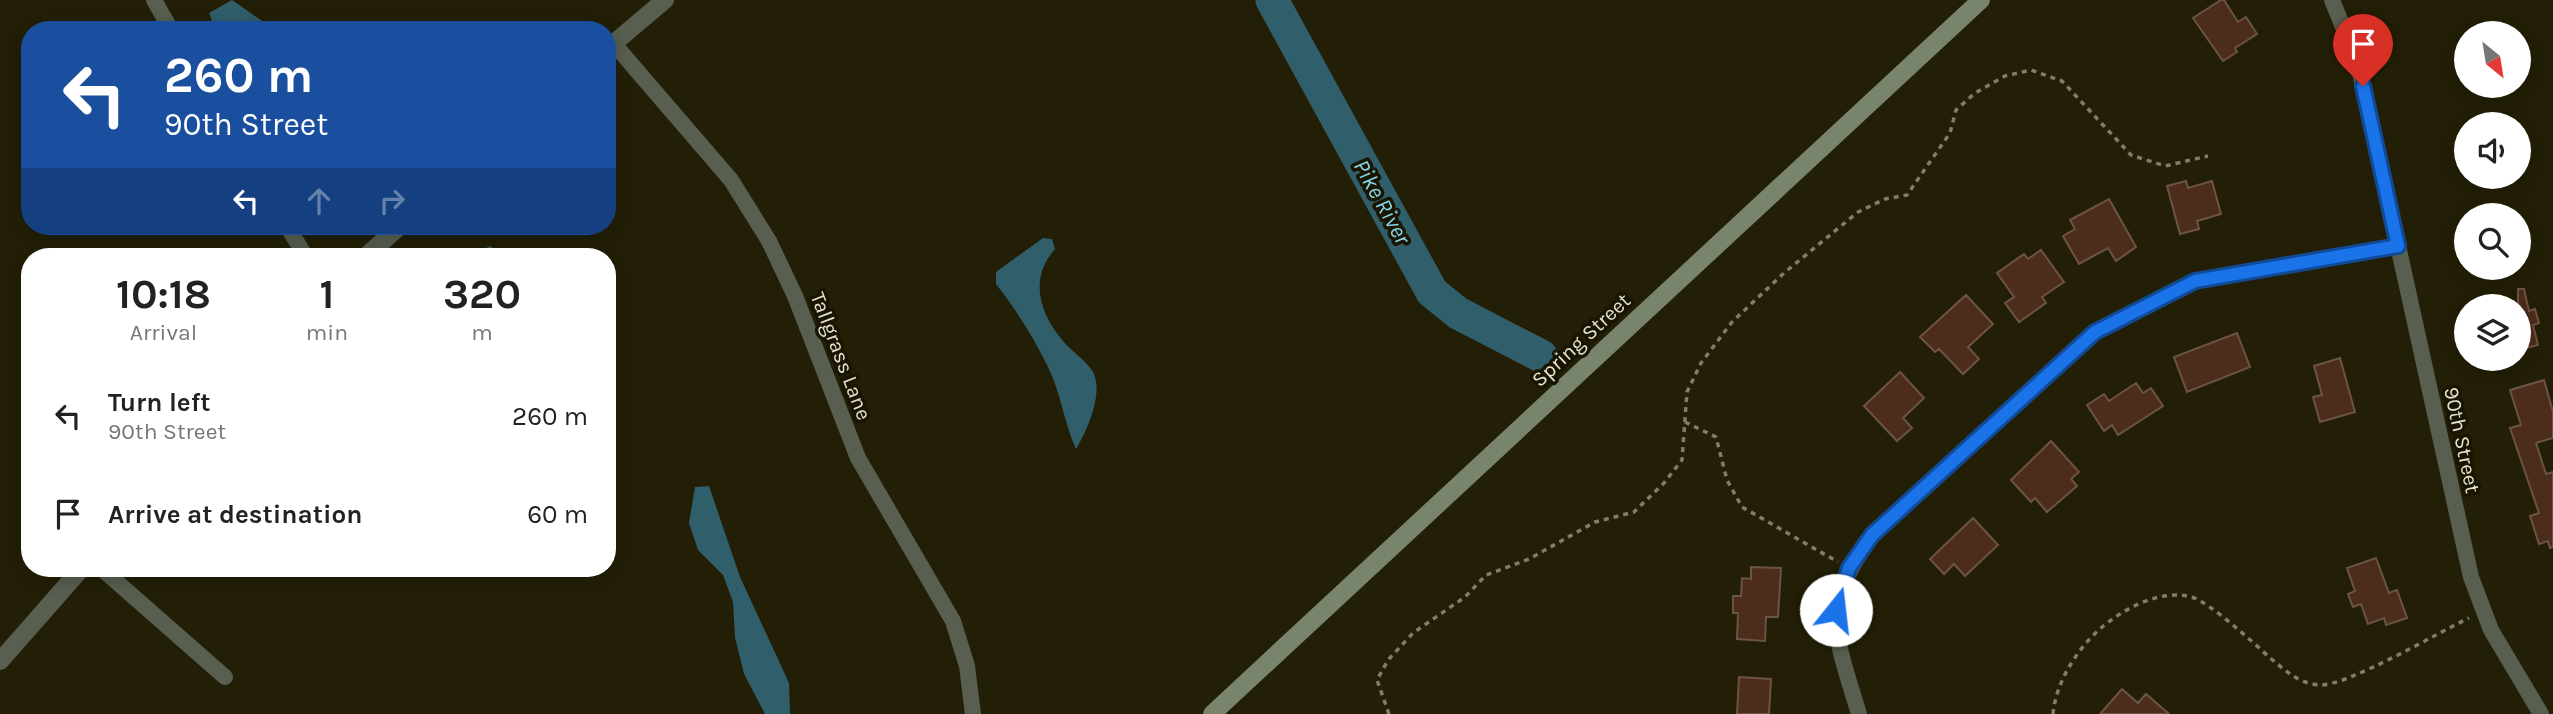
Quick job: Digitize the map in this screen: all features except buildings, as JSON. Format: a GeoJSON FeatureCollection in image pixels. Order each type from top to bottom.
{"type":"FeatureCollection","features":[{"type":"Feature","properties":{"kind":"main road","name":"Spring Street"},"geometry":{"type":"LineString","coordinates":[[1212,714],[1981,0]]}},
{"type":"Feature","properties":{"kind":"street"},"geometry":{"type":"LineString","coordinates":[[154,0],[166,21]]}},
{"type":"Feature","properties":{"kind":"street"},"geometry":{"type":"LineString","coordinates":[[616,43],[666,0]]}},
{"type":"Feature","properties":{"kind":"street","name":"90th Street"},"geometry":{"type":"LineString","coordinates":[[2332,0],[2358,64],[2471,577],[2491,630],[2541,714]]}},
{"type":"Feature","properties":{"kind":"street","name":"Tallgrass Lane"},"geometry":{"type":"LineString","coordinates":[[616,52],[732,180],[769,241],[795,296],[858,458],[953,621],[967,666],[973,714]]}},
{"type":"Feature","properties":{"kind":"street"},"geometry":{"type":"LineString","coordinates":[[375,248],[390,235]]}},
{"type":"Feature","properties":{"kind":"street"},"geometry":{"type":"LineString","coordinates":[[1859,714],[1837,639],[1836,610],[1849,568],[1872,535],[2095,332],[2195,281],[2398,246]]}},
{"type":"Feature","properties":{"kind":"street"},"geometry":{"type":"LineString","coordinates":[[0,661],[74,577]]}},
{"type":"Feature","properties":{"kind":"street"},"geometry":{"type":"LineString","coordinates":[[111,577],[225,677]]}},
{"type":"Feature","properties":{"kind":"path"},"geometry":{"type":"LineString","coordinates":[[1389,714],[1377,680],[1388,660],[1413,633],[1465,597],[1486,575],[1529,559],[1595,522],[1634,512],[1664,483],[1682,460],[1688,392],[1701,363],[1732,322],[1784,273],[1857,212],[1885,199],[1908,195],[1950,133],[1956,110],[1975,93],[2005,76],[2031,70],[2062,81],[2131,155],[2165,166],[2208,156]]}},
{"type":"Feature","properties":{"kind":"path"},"geometry":{"type":"LineString","coordinates":[[1684,422],[1716,437],[1727,480],[1742,508],[1849,568]]}},
{"type":"Feature","properties":{"kind":"path"},"geometry":{"type":"LineString","coordinates":[[2053,714],[2054,697],[2083,644],[2114,617],[2158,597],[2194,598],[2238,630],[2297,681],[2322,685],[2354,675],[2483,611]]}},
{"type":"Feature","properties":{"kind":"water"},"geometry":{"type":"Polygon","coordinates":[[[232,0],[262,21],[212,21],[209,13],[232,0]]]}},
{"type":"Feature","properties":{"kind":"water"},"geometry":{"type":"Polygon","coordinates":[[[1043,238],[1052,239],[1055,249],[1042,272],[1040,295],[1043,307],[1055,330],[1090,368],[1096,381],[1093,412],[1076,449],[1048,367],[1024,324],[996,284],[996,272],[1043,238]]]}},
{"type":"Feature","properties":{"kind":"water"},"geometry":{"type":"Polygon","coordinates":[[[709,486],[740,577],[789,683],[790,714],[765,714],[744,674],[735,637],[733,602],[723,575],[698,550],[689,523],[695,487],[709,486]]]}},
{"type":"Feature","properties":{"kind":"waterway","name":"Pike River"},"geometry":{"type":"LineString","coordinates":[[1272,0],[1432,292],[1458,313],[1541,356]]}},
{"type":"Feature","properties":{"kind":"route"},"geometry":{"type":"LineString","coordinates":[[1836,610],[1849,568],[1872,535],[2095,332],[2195,281],[2398,246],[2363,86]]}}]}
